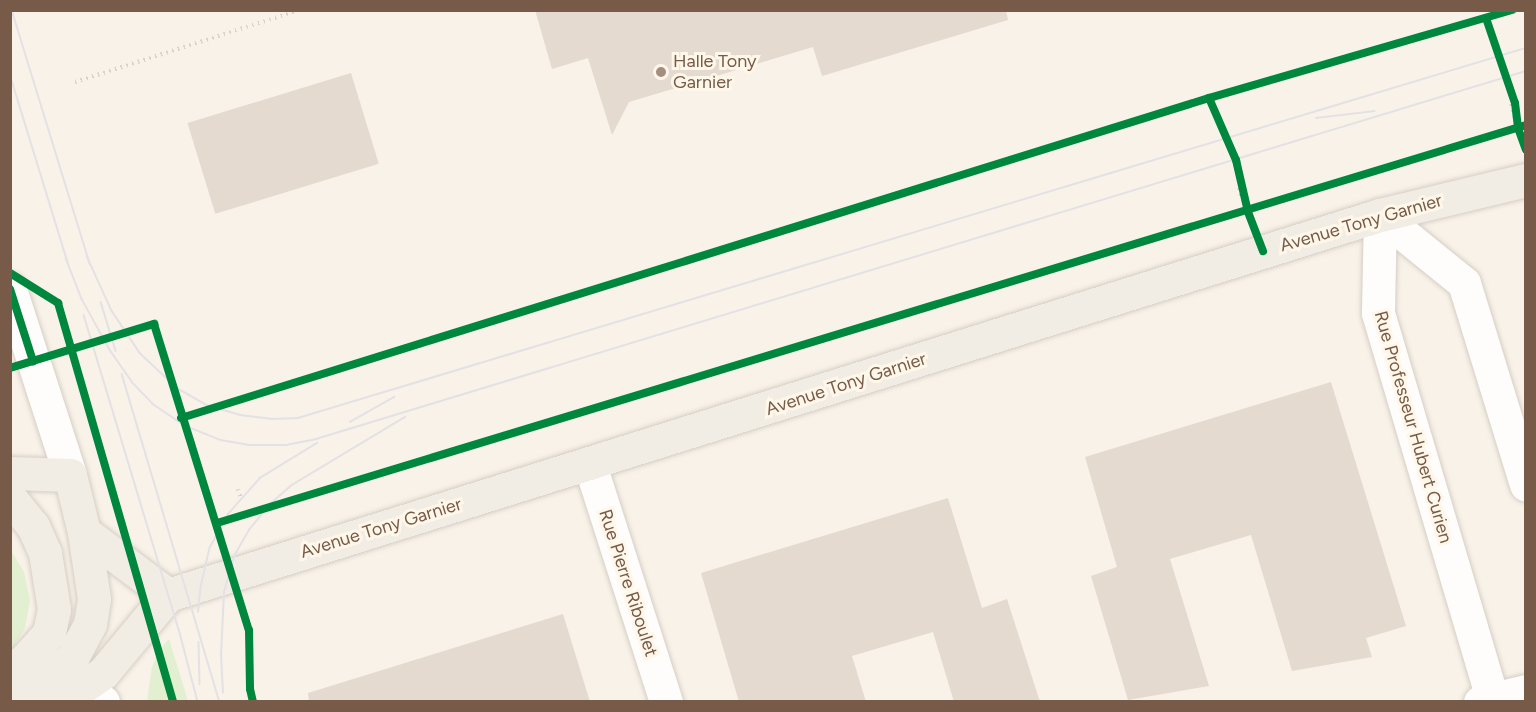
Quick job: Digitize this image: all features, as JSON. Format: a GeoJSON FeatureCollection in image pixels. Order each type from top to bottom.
{"type":"FeatureCollection","features":[{"type":"Feature","properties":{"kind":"main road","name":"Avenue Tony Garnier"},"geometry":{"type":"LineString","coordinates":[[168,595],[590,465],[1380,215],[1526,180]]}},
{"type":"Feature","properties":{"kind":"main road"},"geometry":{"type":"LineString","coordinates":[[10,473],[70,475],[84,532],[94,599],[90,624],[72,658],[32,689],[10,700]]}},
{"type":"Feature","properties":{"kind":"main road"},"geometry":{"type":"LineString","coordinates":[[10,498],[33,526],[45,553],[54,609],[49,633],[25,660],[10,670]]}},
{"type":"Feature","properties":{"kind":"main road"},"geometry":{"type":"LineString","coordinates":[[82,697],[119,657],[168,595],[84,532]]}},
{"type":"Feature","properties":{"kind":"street"},"geometry":{"type":"LineString","coordinates":[[1380,215],[1464,283],[1526,485]]}},
{"type":"Feature","properties":{"kind":"street","name":"Rue Professeur Hubert Curien"},"geometry":{"type":"LineString","coordinates":[[1380,215],[1378,313],[1486,700]]}},
{"type":"Feature","properties":{"kind":"street"},"geometry":{"type":"LineString","coordinates":[[10,289],[70,475]]}},
{"type":"Feature","properties":{"kind":"street","name":"Rue Pierre Riboulet"},"geometry":{"type":"LineString","coordinates":[[590,465],[666,702]]}},
{"type":"Feature","properties":{"kind":"street"},"geometry":{"type":"LineString","coordinates":[[1486,700],[1526,691]]}},
{"type":"Feature","properties":{"kind":"path"},"geometry":{"type":"LineString","coordinates":[[75,82],[299,10]]}},
{"type":"Feature","properties":{"kind":"path"},"geometry":{"type":"LineString","coordinates":[[1512,94],[1518,128]]}},
{"type":"Feature","properties":{"kind":"path"},"geometry":{"type":"LineString","coordinates":[[1511,104],[1515,119]]}},
{"type":"Feature","properties":{"kind":"path"},"geometry":{"type":"LineString","coordinates":[[1240,184],[1242,200]]}},
{"type":"Feature","properties":{"kind":"path"},"geometry":{"type":"LineString","coordinates":[[1240,184],[1263,251]]}},
{"type":"Feature","properties":{"kind":"path"},"geometry":{"type":"LineString","coordinates":[[238,489],[241,498]]}},
{"type":"Feature","properties":{"kind":"green space"},"geometry":{"type":"Polygon","coordinates":[[[10,549],[24,572],[30,601],[25,628],[10,653],[10,549]]]}},
{"type":"Feature","properties":{"kind":"green space"},"geometry":{"type":"Polygon","coordinates":[[[169,639],[188,701],[147,701],[152,667],[158,652],[169,639]]]}},
{"type":"Feature","properties":{"kind":"building","name":"Halle Tony Garnier"},"geometry":{"type":"Polygon","coordinates":[[[535,10],[1006,10],[1008,20],[822,76],[813,47],[629,102],[612,135],[588,58],[552,69],[535,10]]]}},
{"type":"Feature","properties":{"kind":"building"},"geometry":{"type":"Polygon","coordinates":[[[351,73],[379,164],[215,214],[187,123],[351,73]]]}},
{"type":"Feature","properties":{"kind":"building"},"geometry":{"type":"Polygon","coordinates":[[[1331,382],[1406,626],[1366,638],[1372,657],[1292,671],[1251,535],[1170,559],[1209,686],[1128,700],[1091,576],[1117,567],[1085,457],[1331,382]]]}},
{"type":"Feature","properties":{"kind":"building"},"geometry":{"type":"Polygon","coordinates":[[[948,498],[982,608],[1007,599],[1040,702],[954,702],[933,632],[852,656],[866,702],[739,702],[701,573],[948,498]]]}},
{"type":"Feature","properties":{"kind":"building"},"geometry":{"type":"Polygon","coordinates":[[[563,614],[590,702],[309,702],[308,693],[563,614]]]}},
{"type":"Feature","properties":{"kind":"tram line"},"geometry":{"type":"LineString","coordinates":[[12,10],[90,264]]}},
{"type":"Feature","properties":{"kind":"tram line"},"geometry":{"type":"LineString","coordinates":[[87,256],[112,311],[140,353],[177,388],[206,405],[240,415],[271,419],[298,418],[1526,48]]}},
{"type":"Feature","properties":{"kind":"tram line"},"geometry":{"type":"LineString","coordinates":[[66,258],[82,299],[110,350],[132,382],[153,404],[186,426],[221,440],[248,445],[286,445],[316,439],[1526,71]]}},
{"type":"Feature","properties":{"kind":"tram line"},"geometry":{"type":"LineString","coordinates":[[10,74],[68,263]]}},
{"type":"Feature","properties":{"kind":"tram line"},"geometry":{"type":"LineString","coordinates":[[1316,118],[1375,111]]}},
{"type":"Feature","properties":{"kind":"tram line"},"geometry":{"type":"LineString","coordinates":[[101,302],[116,351]]}},
{"type":"Feature","properties":{"kind":"tram line"},"geometry":{"type":"LineString","coordinates":[[84,315],[179,629],[198,702]]}},
{"type":"Feature","properties":{"kind":"tram line"},"geometry":{"type":"LineString","coordinates":[[122,374],[220,702]]}},
{"type":"Feature","properties":{"kind":"tram line"},"geometry":{"type":"LineString","coordinates":[[350,422],[394,397]]}},
{"type":"Feature","properties":{"kind":"tram line"},"geometry":{"type":"LineString","coordinates":[[223,693],[221,656],[224,592],[234,556],[249,530],[270,504],[292,485],[405,417]]}},
{"type":"Feature","properties":{"kind":"tram line"},"geometry":{"type":"LineString","coordinates":[[198,612],[201,585],[210,547],[229,513],[260,478],[317,443]]}},
{"type":"Feature","properties":{"kind":"tram line"},"geometry":{"type":"LineString","coordinates":[[199,642],[200,684]]}},
{"type":"Feature","properties":{"kind":"cycle path"},"geometry":{"type":"LineString","coordinates":[[181,418],[1209,98],[1512,10]]}},
{"type":"Feature","properties":{"kind":"cycle path"},"geometry":{"type":"LineString","coordinates":[[1486,18],[1515,103],[1518,128],[1526,150]]}},
{"type":"Feature","properties":{"kind":"cycle path"},"geometry":{"type":"LineString","coordinates":[[1209,98],[1236,160],[1248,212],[1263,251]]}},
{"type":"Feature","properties":{"kind":"cycle path"},"geometry":{"type":"LineString","coordinates":[[217,523],[1526,125]]}},
{"type":"Feature","properties":{"kind":"cycle path"},"geometry":{"type":"LineString","coordinates":[[10,273],[58,303],[173,702]]}},
{"type":"Feature","properties":{"kind":"cycle path"},"geometry":{"type":"LineString","coordinates":[[10,289],[33,361]]}},
{"type":"Feature","properties":{"kind":"cycle path"},"geometry":{"type":"LineString","coordinates":[[10,368],[154,324],[249,630],[250,689],[253,702]]}},
{"type":"Feature","properties":{"kind":"place","name":"Halle Tony Garnier"},"geometry":{"type":"Point","coordinates":[661,72]}}]}
